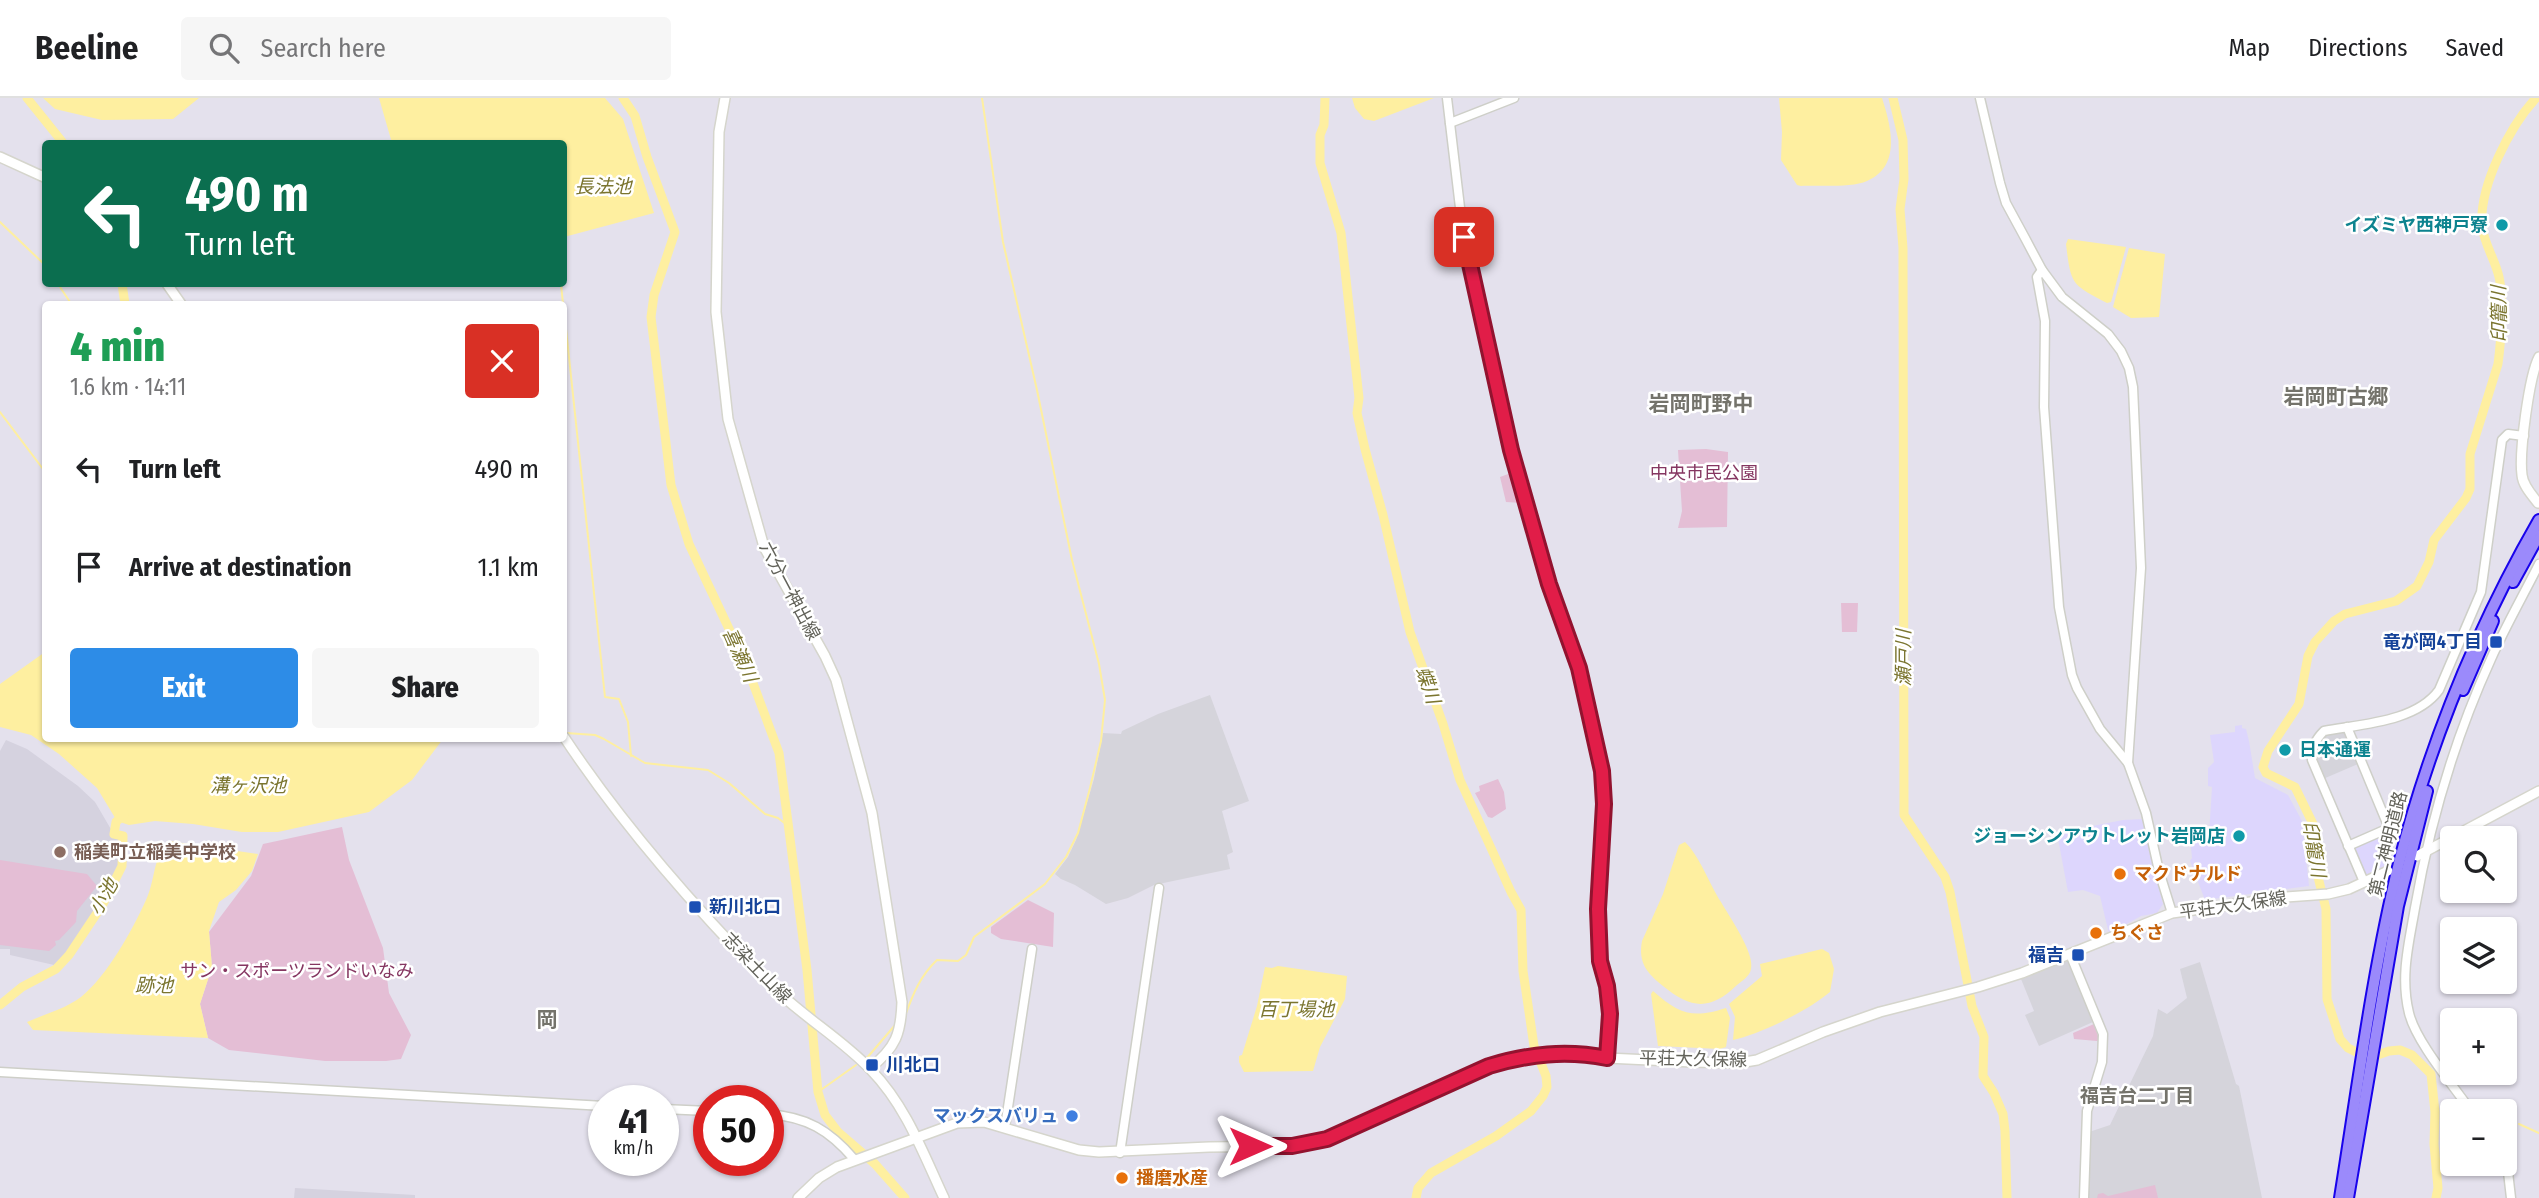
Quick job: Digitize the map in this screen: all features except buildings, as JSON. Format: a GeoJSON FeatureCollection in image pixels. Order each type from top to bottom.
{"type":"FeatureCollection","features":[{"type":"Feature","properties":{"kind":"highway","name":"第二神明道路"},"geometry":{"type":"LineString","coordinates":[[2348,1198],[2375,1005],[2400,863],[2436,740],[2480,630],[2539,520]]}},
{"type":"Feature","properties":{"kind":"highway","name":"第二神明道路"},"geometry":{"type":"LineString","coordinates":[[2375,1005],[2426,794],[2441,746],[2487,632],[2539,536]]}},
{"type":"Feature","properties":{"kind":"highway","name":"第二神明道路"},"geometry":{"type":"LineString","coordinates":[[2340,1198],[2364,1078]]}},
{"type":"Feature","properties":{"kind":"main road","name":"六分一神出線"},"geometry":{"type":"LineString","coordinates":[[725,98],[719,132],[716,312],[728,419],[764,547],[836,680],[872,813],[902,1002],[900,1032],[896,1041],[870,1068]]}},
{"type":"Feature","properties":{"kind":"main road"},"geometry":{"type":"LineString","coordinates":[[0,157],[42,176]]}},
{"type":"Feature","properties":{"kind":"main road"},"geometry":{"type":"LineString","coordinates":[[2538,503],[2526,487],[2522,476],[2524,436],[2533,372],[2539,357]]}},
{"type":"Feature","properties":{"kind":"main road","name":"志染土山線"},"geometry":{"type":"LineString","coordinates":[[567,742],[643,845],[770,984],[870,1068],[900,1104],[944,1198]]}},
{"type":"Feature","properties":{"kind":"main road"},"geometry":{"type":"LineString","coordinates":[[2417,856],[2539,791]]}},
{"type":"Feature","properties":{"kind":"main road","name":"平荘大久保線"},"geometry":{"type":"LineString","coordinates":[[799,1198],[820,1178],[856,1158],[957,1123],[971,1121],[1005,1126],[1079,1150],[1119,1153],[1197,1147],[1292,1146],[1327,1139],[1489,1066],[1535,1056],[1578,1053],[1607,1058],[1723,1063],[1757,1060],[1880,1012],[2022,973],[2172,913],[2276,898],[2322,895],[2364,882],[2388,871]]}},
{"type":"Feature","properties":{"kind":"street"},"geometry":{"type":"LineString","coordinates":[[1447,98],[1461,216],[1501,411],[1549,584],[1579,668],[1602,771],[1604,804],[1598,909],[1600,961],[1607,986],[1610,1014],[1607,1058]]}},
{"type":"Feature","properties":{"kind":"street"},"geometry":{"type":"LineString","coordinates":[[1450,123],[1514,98]]}},
{"type":"Feature","properties":{"kind":"street"},"geometry":{"type":"LineString","coordinates":[[1980,98],[2006,203],[2042,270],[2062,297],[2108,334],[2125,360],[2133,387],[2141,568],[2128,763]]}},
{"type":"Feature","properties":{"kind":"street"},"geometry":{"type":"LineString","coordinates":[[2042,270],[2037,277],[2045,321],[2044,407],[2059,607],[2072,676],[2100,729],[2128,763],[2146,813],[2158,871],[2172,913]]}},
{"type":"Feature","properties":{"kind":"street"},"geometry":{"type":"LineString","coordinates":[[2364,882],[2312,760],[2316,739],[2324,731],[2413,713],[2431,702],[2439,690],[2481,592],[2502,440],[2508,434],[2524,436]]}},
{"type":"Feature","properties":{"kind":"street"},"geometry":{"type":"LineString","coordinates":[[2463,1099],[2418,1034],[2409,1016],[2405,961],[2427,850],[2451,760],[2491,657],[2539,564]]}},
{"type":"Feature","properties":{"kind":"street"},"geometry":{"type":"LineString","coordinates":[[2347,727],[2389,828],[2348,846]]}},
{"type":"Feature","properties":{"kind":"street"},"geometry":{"type":"LineString","coordinates":[[1119,1153],[1159,888]]}},
{"type":"Feature","properties":{"kind":"street"},"geometry":{"type":"LineString","coordinates":[[1005,1126],[1032,949]]}},
{"type":"Feature","properties":{"kind":"street"},"geometry":{"type":"LineString","coordinates":[[2070,954],[2103,1034],[2102,1062],[2087,1111],[2084,1198]]}},
{"type":"Feature","properties":{"kind":"street"},"geometry":{"type":"LineString","coordinates":[[0,1072],[588,1105]]}},
{"type":"Feature","properties":{"kind":"street"},"geometry":{"type":"LineString","coordinates":[[784,1117],[803,1120],[825,1130],[856,1158]]}},
{"type":"Feature","properties":{"kind":"street"},"geometry":{"type":"LineString","coordinates":[[2508,1176],[2511,1198]]}},
{"type":"Feature","properties":{"kind":"shaded area"},"geometry":{"type":"Polygon","coordinates":[[[1210,695],[1249,801],[1222,811],[1233,852],[1227,855],[1230,869],[1154,885],[1128,898],[1106,904],[1055,874],[1068,857],[1076,840],[1094,779],[1103,733],[1121,734],[1122,731],[1158,714],[1210,695]]]}},
{"type":"Feature","properties":{"kind":"shaded area"},"geometry":{"type":"Polygon","coordinates":[[[2242,725],[2249,741],[2255,778],[2288,795],[2302,821],[2309,886],[2205,900],[2190,861],[2190,837],[2209,835],[2212,787],[2208,786],[2208,768],[2214,762],[2210,735],[2235,732],[2235,726],[2242,725]]]}},
{"type":"Feature","properties":{"kind":"shaded area"},"geometry":{"type":"Polygon","coordinates":[[[2344,731],[2358,764],[2323,779],[2314,758],[2315,750],[2320,739],[2329,732],[2344,731]]]}},
{"type":"Feature","properties":{"kind":"shaded area","name":"稲美町立稲美中学校"},"geometry":{"type":"Polygon","coordinates":[[[6,740],[27,749],[78,786],[95,802],[112,831],[110,836],[120,839],[120,864],[99,906],[71,948],[54,965],[10,955],[10,949],[0,949],[0,751],[6,740]]]}},
{"type":"Feature","properties":{"kind":"shaded area"},"geometry":{"type":"Polygon","coordinates":[[[2143,819],[2163,904],[2157,913],[2141,916],[2109,934],[2100,896],[2083,890],[2068,892],[2057,833],[2123,820],[2143,819]]]}},
{"type":"Feature","properties":{"kind":"shaded area"},"geometry":{"type":"Polygon","coordinates":[[[2394,830],[2384,868],[2365,877],[2355,847],[2394,830]]]}},
{"type":"Feature","properties":{"kind":"shaded area"},"geometry":{"type":"Polygon","coordinates":[[[2067,960],[2093,1022],[2039,1046],[2025,1015],[2034,1011],[2021,979],[2067,960]]]}},
{"type":"Feature","properties":{"kind":"shaded area"},"geometry":{"type":"Polygon","coordinates":[[[2200,962],[2236,1084],[2239,1086],[2262,1198],[2089,1198],[2089,1132],[2110,1125],[2153,1036],[2158,1009],[2167,1014],[2187,998],[2180,969],[2200,962]]]}},
{"type":"Feature","properties":{"kind":"shaded area"},"geometry":{"type":"Polygon","coordinates":[[[295,1188],[415,1195],[415,1198],[294,1198],[295,1188]]]}},
{"type":"Feature","properties":{"kind":"green space","name":"中央市民公園"},"geometry":{"type":"Polygon","coordinates":[[[1706,449],[1728,452],[1727,527],[1678,528],[1682,511],[1678,450],[1706,449]]]}},
{"type":"Feature","properties":{"kind":"green space"},"geometry":{"type":"Polygon","coordinates":[[[1515,474],[1522,503],[1506,502],[1500,477],[1515,474]]]}},
{"type":"Feature","properties":{"kind":"green space"},"geometry":{"type":"Polygon","coordinates":[[[1841,603],[1858,603],[1857,632],[1842,632],[1841,603]]]}},
{"type":"Feature","properties":{"kind":"green space"},"geometry":{"type":"Polygon","coordinates":[[[1498,779],[1504,792],[1506,809],[1492,818],[1488,817],[1475,793],[1480,791],[1479,786],[1498,779]]]}},
{"type":"Feature","properties":{"kind":"green space","name":"サン・スポーツランドいなみ"},"geometry":{"type":"Polygon","coordinates":[[[342,827],[349,860],[383,948],[389,993],[411,1035],[401,1059],[325,1061],[229,1050],[208,1038],[200,1004],[212,967],[209,932],[251,876],[263,844],[342,827]]]}},
{"type":"Feature","properties":{"kind":"green space"},"geometry":{"type":"Polygon","coordinates":[[[0,860],[87,874],[97,886],[77,911],[76,922],[55,941],[56,945],[49,951],[0,945],[0,860]]]}},
{"type":"Feature","properties":{"kind":"green space"},"geometry":{"type":"Polygon","coordinates":[[[1028,900],[1054,913],[1053,947],[1001,939],[991,933],[991,927],[1028,900]]]}},
{"type":"Feature","properties":{"kind":"green space"},"geometry":{"type":"Polygon","coordinates":[[[2094,1024],[2099,1039],[2097,1041],[2074,1039],[2073,1033],[2094,1024]]]}},
{"type":"Feature","properties":{"kind":"green space"},"geometry":{"type":"Polygon","coordinates":[[[2155,1185],[2158,1198],[2097,1198],[2098,1194],[2108,1196],[2155,1185]]]}},
{"type":"Feature","properties":{"kind":"water"},"geometry":{"type":"Polygon","coordinates":[[[43,98],[199,98],[173,119],[102,120],[55,109],[43,98]]]}},
{"type":"Feature","properties":{"kind":"water","name":"長法池"},"geometry":{"type":"Polygon","coordinates":[[[379,98],[605,98],[623,119],[654,213],[567,236],[567,140],[391,140],[379,98]]]}},
{"type":"Feature","properties":{"kind":"water"},"geometry":{"type":"Polygon","coordinates":[[[1352,98],[1434,98],[1374,121],[1364,119],[1355,108],[1352,98]]]}},
{"type":"Feature","properties":{"kind":"water"},"geometry":{"type":"Polygon","coordinates":[[[1779,98],[1882,98],[1891,144],[1890,156],[1885,166],[1867,181],[1853,185],[1797,185],[1781,160],[1779,98]]]}},
{"type":"Feature","properties":{"kind":"water"},"geometry":{"type":"Polygon","coordinates":[[[2068,239],[2126,247],[2111,302],[2107,303],[2095,297],[2075,282],[2068,258],[2068,239]]]}},
{"type":"Feature","properties":{"kind":"water"},"geometry":{"type":"Polygon","coordinates":[[[2129,248],[2165,254],[2159,317],[2131,318],[2113,307],[2129,248]]]}},
{"type":"Feature","properties":{"kind":"water","name":"溝ヶ沢池"},"geometry":{"type":"Polygon","coordinates":[[[42,654],[42,742],[441,742],[412,780],[369,812],[278,832],[242,832],[155,821],[129,825],[117,821],[97,788],[59,754],[31,735],[0,727],[0,684],[42,654]]]}},
{"type":"Feature","properties":{"kind":"water","name":"跡池"},"geometry":{"type":"Polygon","coordinates":[[[169,841],[258,854],[252,871],[236,890],[219,902],[209,931],[212,967],[200,1004],[208,1038],[33,1030],[27,1022],[81,997],[109,965],[140,912],[157,862],[169,841]]]}},
{"type":"Feature","properties":{"kind":"water"},"geometry":{"type":"Polygon","coordinates":[[[1685,842],[1700,862],[1740,935],[1751,962],[1747,976],[1727,993],[1709,1003],[1692,1003],[1673,994],[1652,977],[1641,955],[1642,941],[1663,894],[1679,845],[1685,842]]]}},
{"type":"Feature","properties":{"kind":"water"},"geometry":{"type":"Polygon","coordinates":[[[1822,949],[1829,953],[1834,969],[1830,992],[1784,1021],[1733,1040],[1735,1017],[1729,1004],[1762,976],[1760,964],[1822,949]]]}},
{"type":"Feature","properties":{"kind":"water","name":"百丁場池"},"geometry":{"type":"Polygon","coordinates":[[[1278,966],[1347,976],[1345,999],[1320,1047],[1313,1071],[1244,1072],[1239,1056],[1242,1055],[1257,1006],[1265,967],[1278,966]]]}},
{"type":"Feature","properties":{"kind":"water"},"geometry":{"type":"Polygon","coordinates":[[[1653,991],[1671,1005],[1686,1012],[1695,1014],[1726,1008],[1730,1018],[1726,1047],[1658,1046],[1651,994],[1653,991]]]}},
{"type":"Feature","properties":{"kind":"waterway","name":"小池"},"geometry":{"type":"LineString","coordinates":[[27,98],[61,140]]}},
{"type":"Feature","properties":{"kind":"waterway","name":"喜瀬川"},"geometry":{"type":"LineString","coordinates":[[623,98],[635,116],[675,232],[654,295],[651,317],[671,485],[689,544],[747,667],[779,753],[807,970],[818,1092],[825,1115],[838,1132],[875,1164],[905,1198]]}},
{"type":"Feature","properties":{"kind":"waterway"},"geometry":{"type":"LineString","coordinates":[[905,1016],[918,986],[937,960],[958,961],[966,955],[974,937],[1045,884],[1066,857],[1078,833],[1090,788],[1101,741],[1105,700],[1003,242],[982,98]]}},
{"type":"Feature","properties":{"kind":"waterway","name":"蝶川"},"geometry":{"type":"LineString","coordinates":[[1325,98],[1324,125],[1320,135],[1320,163],[1341,233],[1359,398],[1357,413],[1365,449],[1410,632],[1460,780],[1521,910],[1523,971],[1534,1046],[1546,1076],[1547,1087],[1531,1111],[1496,1136],[1431,1173],[1418,1188],[1416,1198]]}},
{"type":"Feature","properties":{"kind":"waterway","name":"瀬戸川"},"geometry":{"type":"LineString","coordinates":[[1893,98],[1903,140],[1904,179],[1900,209],[1903,248],[1904,815],[1945,877],[1950,892],[1972,1006],[1984,1037],[1983,1076],[2003,1114],[2007,1198]]}},
{"type":"Feature","properties":{"kind":"waterway","name":"印籠川"},"geometry":{"type":"LineString","coordinates":[[2436,1198],[2438,1188],[2434,1144],[2435,1112],[2431,1074],[2412,1055],[2400,1050],[2375,1056],[2360,1054],[2348,1048],[2340,1039],[2327,999],[2326,909],[2316,869],[2313,824],[2295,787],[2266,773],[2263,767],[2268,751],[2299,704],[2308,656],[2315,642],[2334,621],[2345,614],[2396,601],[2417,586],[2429,562],[2434,540],[2470,489],[2470,454],[2498,364],[2502,320],[2499,277],[2483,233],[2482,210],[2498,158],[2516,124],[2536,98]]}},
{"type":"Feature","properties":{"kind":"waterway"},"geometry":{"type":"LineString","coordinates":[[0,222],[42,262]]}},
{"type":"Feature","properties":{"kind":"waterway"},"geometry":{"type":"LineString","coordinates":[[60,287],[69,301]]}},
{"type":"Feature","properties":{"kind":"waterway","name":"小池"},"geometry":{"type":"LineString","coordinates":[[122,287],[125,301]]}},
{"type":"Feature","properties":{"kind":"waterway"},"geometry":{"type":"LineString","coordinates":[[561,287],[563,301]]}},
{"type":"Feature","properties":{"kind":"waterway"},"geometry":{"type":"LineString","coordinates":[[567,338],[605,697],[619,699],[628,722],[631,756]]}},
{"type":"Feature","properties":{"kind":"waterway"},"geometry":{"type":"LineString","coordinates":[[0,412],[42,468]]}},
{"type":"Feature","properties":{"kind":"waterway"},"geometry":{"type":"LineString","coordinates":[[567,733],[595,735],[645,763],[708,770],[729,783],[765,814],[778,818],[787,825]]}},
{"type":"Feature","properties":{"kind":"waterway","name":"小池"},"geometry":{"type":"LineString","coordinates":[[0,1005],[22,987],[56,969],[69,955],[103,904],[122,866],[123,836],[114,834],[116,822],[124,814]]}},
{"type":"Feature","properties":{"kind":"waterway"},"geometry":{"type":"LineString","coordinates":[[866,1059],[896,1024]]}},
{"type":"Feature","properties":{"kind":"waterway"},"geometry":{"type":"LineString","coordinates":[[818,1092],[856,1065]]}},
{"type":"Feature","properties":{"kind":"waterway"},"geometry":{"type":"LineString","coordinates":[[2519,1124],[2539,1133]]}},
{"type":"Feature","properties":{"kind":"place","name":"イズミヤ西神戸寮"},"geometry":{"type":"Point","coordinates":[2502,225]}},
{"type":"Feature","properties":{"kind":"place","name":"竜が岡4丁目"},"geometry":{"type":"Point","coordinates":[2496,642]}},
{"type":"Feature","properties":{"kind":"place","name":"日本通運"},"geometry":{"type":"Point","coordinates":[2285,750]}},
{"type":"Feature","properties":{"kind":"place","name":"ジョーシンアウトレット岩岡店"},"geometry":{"type":"Point","coordinates":[2239,836]}},
{"type":"Feature","properties":{"kind":"place","name":"稲美町立稲美中学校"},"geometry":{"type":"Point","coordinates":[60,852]}},
{"type":"Feature","properties":{"kind":"place","name":"マクドナルド"},"geometry":{"type":"Point","coordinates":[2120,874]}},
{"type":"Feature","properties":{"kind":"place","name":"新川北口"},"geometry":{"type":"Point","coordinates":[695,907]}},
{"type":"Feature","properties":{"kind":"place","name":"ちぐさ"},"geometry":{"type":"Point","coordinates":[2096,933]}},
{"type":"Feature","properties":{"kind":"place","name":"福吉"},"geometry":{"type":"Point","coordinates":[2078,955]}},
{"type":"Feature","properties":{"kind":"place","name":"川北口"},"geometry":{"type":"Point","coordinates":[872,1065]}},
{"type":"Feature","properties":{"kind":"place","name":"マックスバリュ"},"geometry":{"type":"Point","coordinates":[1072,1116]}},
{"type":"Feature","properties":{"kind":"place","name":"播磨水産"},"geometry":{"type":"Point","coordinates":[1122,1178]}},
{"type":"Feature","properties":{"kind":"district","name":"岩岡町古郷"},"geometry":{"type":"Point","coordinates":[2336,397]}},
{"type":"Feature","properties":{"kind":"district","name":"岩岡町野中"},"geometry":{"type":"Point","coordinates":[1701,404]}},
{"type":"Feature","properties":{"kind":"district","name":"岡"},"geometry":{"type":"Point","coordinates":[547,1020]}},
{"type":"Feature","properties":{"kind":"district","name":"福吉台二丁目"},"geometry":{"type":"Point","coordinates":[2137,1095]}},
{"type":"Feature","properties":{"kind":"route"},"geometry":{"type":"LineString","coordinates":[[1250,1146],[1292,1146],[1327,1139],[1489,1066],[1510,1060],[1550,1053],[1578,1053],[1607,1058],[1610,1014],[1607,986],[1600,961],[1598,909],[1604,804],[1602,771],[1579,668],[1549,584],[1516,470],[1464,237]]}}]}
